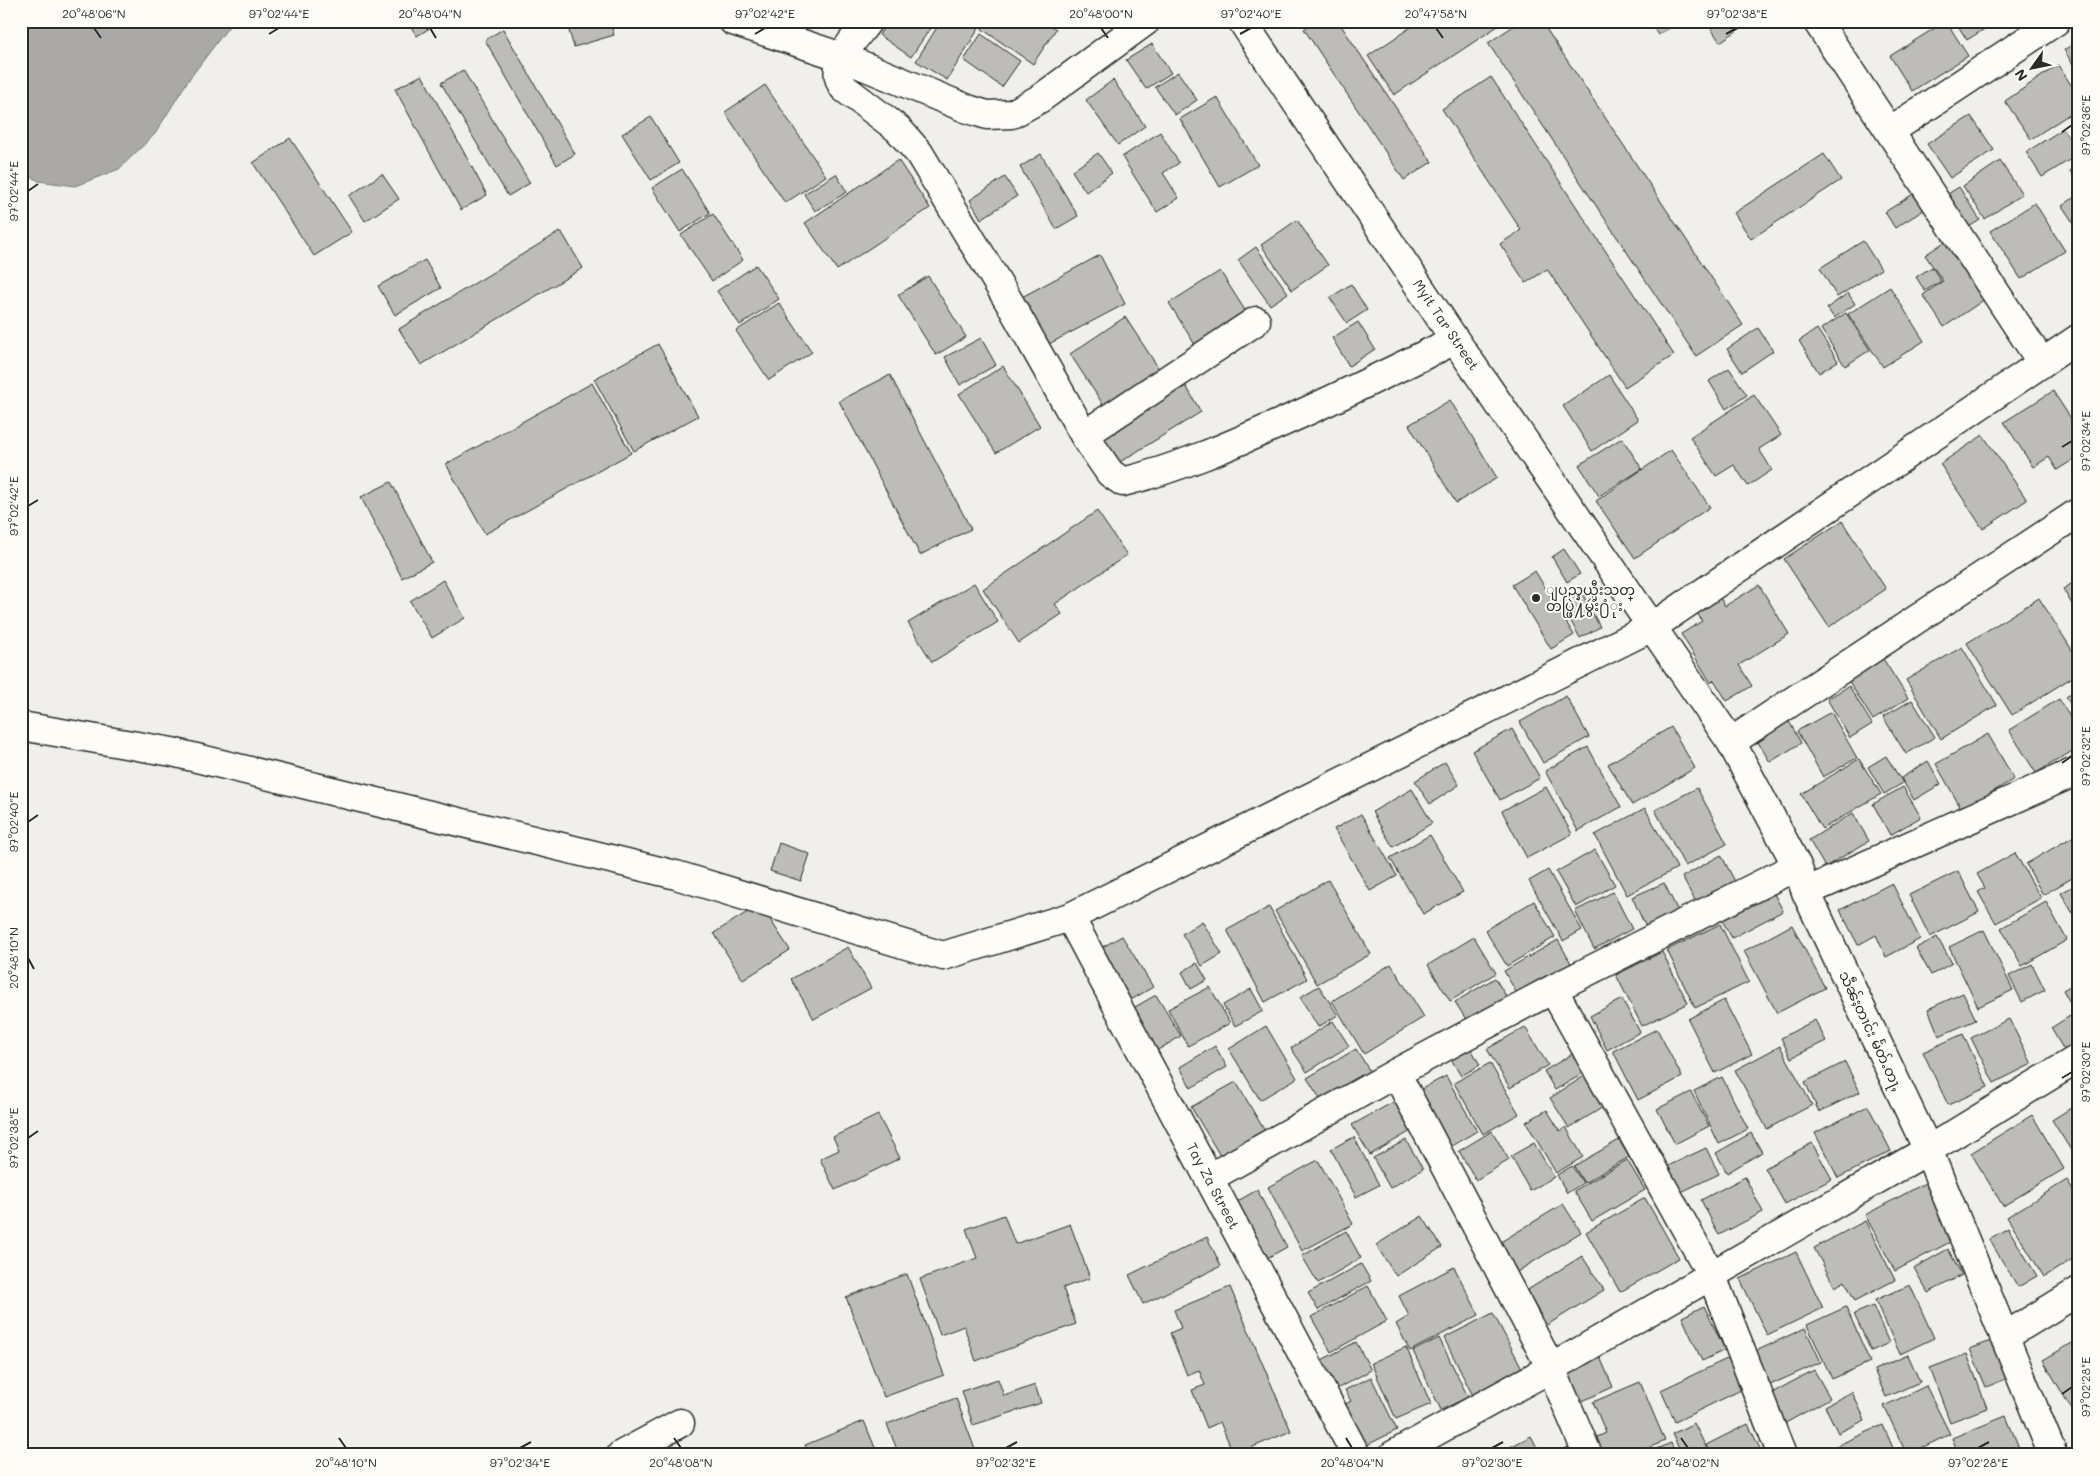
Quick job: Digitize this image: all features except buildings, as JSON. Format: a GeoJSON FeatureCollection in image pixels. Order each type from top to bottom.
{"type":"FeatureCollection","features":[{"type":"Feature","properties":{"kind":"street"},"geometry":{"type":"LineString","coordinates":[[733,21],[842,57],[968,109],[987,114],[1012,114],[1041,98],[1146,21]]}},
{"type":"Feature","properties":{"kind":"street"},"geometry":{"type":"LineString","coordinates":[[868,21],[842,57],[837,75],[840,83],[898,129],[919,153],[1011,305],[1084,435],[1110,473],[1123,482],[1160,472],[1226,448],[1455,340]]}},
{"type":"Feature","properties":{"kind":"street","name":"Myit Tar Street"},"geometry":{"type":"LineString","coordinates":[[1242,21],[1455,340],[1652,627]]}},
{"type":"Feature","properties":{"kind":"street"},"geometry":{"type":"LineString","coordinates":[[1817,21],[2042,363]]}},
{"type":"Feature","properties":{"kind":"street"},"geometry":{"type":"LineString","coordinates":[[1890,131],[2056,21]]}},
{"type":"Feature","properties":{"kind":"street"},"geometry":{"type":"LineString","coordinates":[[1084,435],[1256,322]]}},
{"type":"Feature","properties":{"kind":"street"},"geometry":{"type":"LineString","coordinates":[[21,726],[172,752],[676,875],[943,956],[1070,917],[1652,627],[2079,338]]}},
{"type":"Feature","properties":{"kind":"street"},"geometry":{"type":"LineString","coordinates":[[1731,742],[2079,512]]}},
{"type":"Feature","properties":{"kind":"street","name":"သဵၼ်ႈတၢင်း မႅတ်ႉတႃႇ"},"geometry":{"type":"LineString","coordinates":[[1652,627],[1731,742],[1797,866],[1806,892],[1928,1150],[2053,1455]]}},
{"type":"Feature","properties":{"kind":"street"},"geometry":{"type":"LineString","coordinates":[[1806,892],[2079,770]]}},
{"type":"Feature","properties":{"kind":"street"},"geometry":{"type":"LineString","coordinates":[[1209,1178],[1396,1073],[1553,990],[1797,866]]}},
{"type":"Feature","properties":{"kind":"street","name":"Tay Za Street"},"geometry":{"type":"LineString","coordinates":[[1070,917],[1356,1455]]}},
{"type":"Feature","properties":{"kind":"street"},"geometry":{"type":"LineString","coordinates":[[1553,990],[1711,1274],[1782,1455]]}},
{"type":"Feature","properties":{"kind":"street"},"geometry":{"type":"LineString","coordinates":[[1393,1455],[1551,1368],[1928,1150],[2079,1058]]}},
{"type":"Feature","properties":{"kind":"street"},"geometry":{"type":"LineString","coordinates":[[1396,1073],[1551,1368],[1588,1455]]}},
{"type":"Feature","properties":{"kind":"street"},"geometry":{"type":"LineString","coordinates":[[2004,1337],[2079,1291]]}},
{"type":"Feature","properties":{"kind":"street"},"geometry":{"type":"LineString","coordinates":[[621,1455],[680,1424]]}},
{"type":"Feature","properties":{"kind":"shaded area"},"geometry":{"type":"Polygon","coordinates":[[[23,21],[233,21],[187,82],[155,134],[119,169],[75,186],[39,181],[21,172],[23,21]]]}},
{"type":"Feature","properties":{"kind":"place","name":"ျပည္နယ္မီးသတ္ တပ္ဖြဲ႔မွဴး႐ံုး"},"geometry":{"type":"Point","coordinates":[1536,598]}}]}
